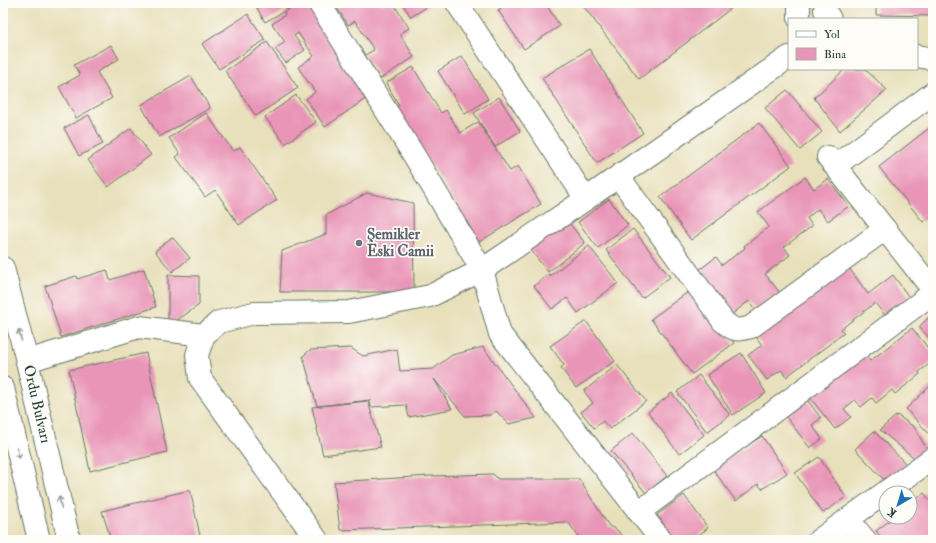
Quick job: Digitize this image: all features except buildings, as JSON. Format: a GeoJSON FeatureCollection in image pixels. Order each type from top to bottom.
{"type":"FeatureCollection","features":[{"type":"Feature","properties":{"kind":"street"},"geometry":{"type":"LineString","coordinates":[[319,3],[411,151],[482,270],[500,334],[661,540]]}},
{"type":"Feature","properties":{"kind":"street"},"geometry":{"type":"LineString","coordinates":[[457,3],[586,199]]}},
{"type":"Feature","properties":{"kind":"street"},"geometry":{"type":"LineString","coordinates":[[799,3],[800,18]]}},
{"type":"Feature","properties":{"kind":"street"},"geometry":{"type":"LineString","coordinates":[[826,3],[825,10],[829,18]]}},
{"type":"Feature","properties":{"kind":"street"},"geometry":{"type":"LineString","coordinates":[[918,56],[933,59]]}},
{"type":"Feature","properties":{"kind":"street"},"geometry":{"type":"LineString","coordinates":[[318,540],[200,378],[197,355],[204,335],[219,322],[254,313],[349,312],[430,296],[482,270],[619,177],[788,58]]}},
{"type":"Feature","properties":{"kind":"street"},"geometry":{"type":"LineString","coordinates":[[933,93],[832,162],[933,290]]}},
{"type":"Feature","properties":{"kind":"street"},"geometry":{"type":"LineString","coordinates":[[619,177],[724,321],[732,329],[738,330],[751,327],[885,229]]}},
{"type":"Feature","properties":{"kind":"street","name":"Ordu Bulvarı"},"geometry":{"type":"LineString","coordinates":[[3,268],[27,361],[69,540]]}},
{"type":"Feature","properties":{"kind":"street"},"geometry":{"type":"LineString","coordinates":[[639,512],[933,293]]}},
{"type":"Feature","properties":{"kind":"street"},"geometry":{"type":"LineString","coordinates":[[27,361],[139,327],[204,335]]}},
{"type":"Feature","properties":{"kind":"street","name":"Ordu Bulvarı"},"geometry":{"type":"LineString","coordinates":[[4,392],[39,540]]}},
{"type":"Feature","properties":{"kind":"street"},"geometry":{"type":"LineString","coordinates":[[819,540],[933,458]]}},
{"type":"Feature","properties":{"kind":"street"},"geometry":{"type":"LineString","coordinates":[[848,519],[865,540]]}},
{"type":"Feature","properties":{"kind":"place","name":"Şemikler Eski Camii"},"geometry":{"type":"Point","coordinates":[359,243]}}]}
